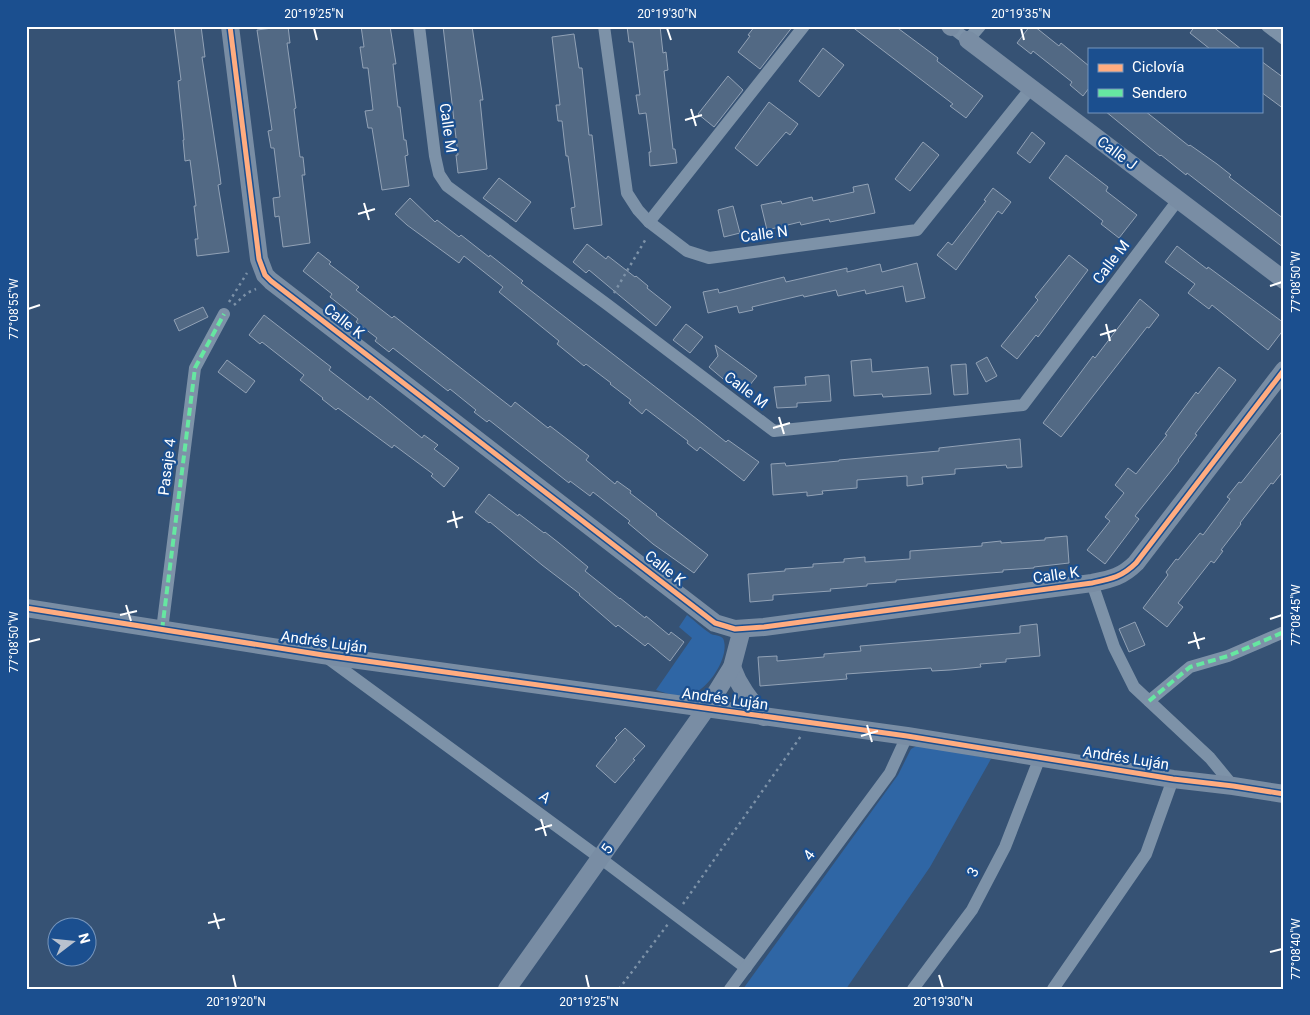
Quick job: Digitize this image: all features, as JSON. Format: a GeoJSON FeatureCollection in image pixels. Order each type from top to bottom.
{"type":"FeatureCollection","features":[{"type":"Feature","properties":{"kind":"street","name":"Calle K"},"geometry":{"type":"LineString","coordinates":[[230,26],[260,259],[265,275],[715,623],[735,629],[764,628],[1092,583],[1112,579],[1126,573],[1136,563],[1284,370]]}},
{"type":"Feature","properties":{"kind":"street","name":"Calle M"},"geometry":{"type":"LineString","coordinates":[[419,26],[435,156],[439,174],[447,186],[608,304],[774,432],[1023,405],[1178,200]]}},
{"type":"Feature","properties":{"kind":"street","name":"Calle N"},"geometry":{"type":"LineString","coordinates":[[604,26],[627,193],[638,210],[652,224],[687,251],[709,258],[917,230],[1032,88]]}},
{"type":"Feature","properties":{"kind":"street"},"geometry":{"type":"LineString","coordinates":[[652,224],[804,26]]}},
{"type":"Feature","properties":{"kind":"street","name":"Calle J"},"geometry":{"type":"LineString","coordinates":[[950,26],[1284,280]]}},
{"type":"Feature","properties":{"kind":"street"},"geometry":{"type":"LineString","coordinates":[[968,40],[980,26]]}},
{"type":"Feature","properties":{"kind":"street"},"geometry":{"type":"LineString","coordinates":[[1267,26],[1284,39]]}},
{"type":"Feature","properties":{"kind":"street","name":"Pasaje 4"},"geometry":{"type":"LineString","coordinates":[[162,630],[195,368],[224,314]]}},
{"type":"Feature","properties":{"kind":"street"},"geometry":{"type":"LineString","coordinates":[[1092,583],[1114,647],[1134,687],[1210,758],[1233,786]]}},
{"type":"Feature","properties":{"kind":"street","name":"Andrés Luján"},"geometry":{"type":"LineString","coordinates":[[26,608],[324,655],[907,736],[1284,794]]}},
{"type":"Feature","properties":{"kind":"street","name":"5"},"geometry":{"type":"LineString","coordinates":[[507,989],[706,709],[732,668],[742,629]]}},
{"type":"Feature","properties":{"kind":"street"},"geometry":{"type":"LineString","coordinates":[[1149,701],[1190,667],[1228,656],[1284,632]]}},
{"type":"Feature","properties":{"kind":"street","name":"A"},"geometry":{"type":"LineString","coordinates":[[324,655],[746,968]]}},
{"type":"Feature","properties":{"kind":"street"},"geometry":{"type":"LineString","coordinates":[[732,668],[736,680],[743,691],[764,717]]}},
{"type":"Feature","properties":{"kind":"street","name":"4"},"geometry":{"type":"LineString","coordinates":[[734,986],[890,773],[907,736]]}},
{"type":"Feature","properties":{"kind":"street","name":"3"},"geometry":{"type":"LineString","coordinates":[[913,989],[972,910],[1004,847],[1040,757]]}},
{"type":"Feature","properties":{"kind":"street"},"geometry":{"type":"LineString","coordinates":[[1054,989],[1146,854],[1173,778]]}},
{"type":"Feature","properties":{"kind":"path"},"geometry":{"type":"LineString","coordinates":[[608,304],[652,224]]}},
{"type":"Feature","properties":{"kind":"path"},"geometry":{"type":"LineString","coordinates":[[224,314],[234,292],[246,274],[260,259]]}},
{"type":"Feature","properties":{"kind":"path"},"geometry":{"type":"LineString","coordinates":[[224,314],[246,293],[271,281]]}},
{"type":"Feature","properties":{"kind":"path"},"geometry":{"type":"LineString","coordinates":[[619,989],[675,915],[810,723]]}},
{"type":"Feature","properties":{"kind":"shaded area"},"geometry":{"type":"Polygon","coordinates":[[[687,615],[711,634],[722,638],[725,649],[719,666],[708,683],[693,694],[678,696],[656,690],[692,638],[679,627],[687,615]]]}},
{"type":"Feature","properties":{"kind":"shaded area"},"geometry":{"type":"Polygon","coordinates":[[[920,744],[991,759],[930,867],[846,989],[743,989],[898,775],[911,749],[920,744]]]}},
{"type":"Feature","properties":{"kind":"building"},"geometry":{"type":"Polygon","coordinates":[[[174,26],[201,26],[205,57],[202,57],[221,184],[218,185],[229,252],[197,256],[195,239],[198,239],[194,206],[196,206],[190,160],[185,161],[178,81],[181,80],[174,26]]]}},
{"type":"Feature","properties":{"kind":"building"},"geometry":{"type":"Polygon","coordinates":[[[288,26],[290,43],[287,43],[296,108],[294,109],[300,157],[303,157],[305,175],[302,175],[310,243],[283,247],[279,216],[275,217],[273,198],[280,197],[274,148],[271,148],[268,131],[272,130],[257,30],[288,26]]]}},
{"type":"Feature","properties":{"kind":"building"},"geometry":{"type":"Polygon","coordinates":[[[361,26],[390,26],[396,64],[393,64],[398,107],[400,107],[408,155],[405,156],[409,186],[382,190],[372,128],[368,128],[365,111],[373,110],[368,68],[363,68],[360,47],[364,47],[361,26]]]}},
{"type":"Feature","properties":{"kind":"building"},"geometry":{"type":"Polygon","coordinates":[[[443,26],[472,26],[483,100],[480,100],[487,169],[458,173],[456,155],[458,155],[443,26]]]}},
{"type":"Feature","properties":{"kind":"building"},"geometry":{"type":"Polygon","coordinates":[[[627,26],[660,26],[663,53],[666,52],[668,70],[664,71],[673,149],[675,149],[677,163],[650,166],[649,152],[651,152],[646,113],[639,114],[636,95],[640,95],[633,42],[629,42],[627,26]]]}},
{"type":"Feature","properties":{"kind":"building"},"geometry":{"type":"Polygon","coordinates":[[[755,26],[793,26],[760,69],[738,52],[755,26]]]}},
{"type":"Feature","properties":{"kind":"building"},"geometry":{"type":"Polygon","coordinates":[[[851,26],[895,26],[938,58],[937,61],[983,96],[966,118],[950,106],[953,104],[851,26]]]}},
{"type":"Feature","properties":{"kind":"building"},"geometry":{"type":"Polygon","coordinates":[[[1030,26],[1034,26],[1059,46],[1061,43],[1088,65],[1088,89],[1083,96],[1070,85],[1072,82],[1033,51],[1031,54],[1017,43],[1030,26]]]}},
{"type":"Feature","properties":{"kind":"building"},"geometry":{"type":"Polygon","coordinates":[[[1195,26],[1212,26],[1240,48],[1209,48],[1190,33],[1195,26]]]}},
{"type":"Feature","properties":{"kind":"building"},"geometry":{"type":"Polygon","coordinates":[[[574,34],[579,68],[582,68],[589,135],[592,135],[602,225],[574,229],[571,208],[575,207],[568,156],[566,156],[562,121],[558,121],[556,105],[560,105],[552,37],[574,34]]]}},
{"type":"Feature","properties":{"kind":"building"},"geometry":{"type":"Polygon","coordinates":[[[823,48],[844,65],[819,97],[799,81],[823,48]]]}},
{"type":"Feature","properties":{"kind":"building"},"geometry":{"type":"Polygon","coordinates":[[[1262,62],[1284,78],[1284,109],[1262,93],[1262,62]]]}},
{"type":"Feature","properties":{"kind":"building"},"geometry":{"type":"Polygon","coordinates":[[[728,76],[743,90],[714,127],[698,114],[728,76]]]}},
{"type":"Feature","properties":{"kind":"building"},"geometry":{"type":"Polygon","coordinates":[[[769,102],[798,124],[790,135],[786,132],[757,166],[735,148],[769,102]]]}},
{"type":"Feature","properties":{"kind":"building"},"geometry":{"type":"Polygon","coordinates":[[[1106,112],[1146,112],[1189,146],[1217,164],[1231,175],[1229,177],[1284,219],[1284,248],[1187,173],[1186,175],[1106,112]]]}},
{"type":"Feature","properties":{"kind":"building"},"geometry":{"type":"Polygon","coordinates":[[[1032,132],[1045,143],[1030,163],[1017,153],[1032,132]]]}},
{"type":"Feature","properties":{"kind":"building"},"geometry":{"type":"Polygon","coordinates":[[[923,142],[939,155],[910,191],[895,179],[923,142]]]}},
{"type":"Feature","properties":{"kind":"building"},"geometry":{"type":"Polygon","coordinates":[[[1066,155],[1108,187],[1106,191],[1137,215],[1119,238],[1101,224],[1103,221],[1049,178],[1066,155]]]}},
{"type":"Feature","properties":{"kind":"building"},"geometry":{"type":"Polygon","coordinates":[[[499,178],[531,202],[516,222],[483,198],[499,178]]]}},
{"type":"Feature","properties":{"kind":"building"},"geometry":{"type":"Polygon","coordinates":[[[868,184],[875,213],[830,222],[829,219],[801,225],[800,222],[767,230],[761,205],[781,201],[782,204],[812,197],[813,201],[854,192],[853,187],[868,184]]]}},
{"type":"Feature","properties":{"kind":"building"},"geometry":{"type":"Polygon","coordinates":[[[993,188],[1011,202],[1002,214],[998,211],[956,270],[937,255],[948,242],[952,245],[986,201],[984,200],[993,188]]]}},
{"type":"Feature","properties":{"kind":"building"},"geometry":{"type":"Polygon","coordinates":[[[410,198],[435,222],[437,220],[459,237],[461,235],[489,257],[490,255],[523,281],[521,283],[726,442],[728,440],[759,462],[744,481],[700,447],[697,451],[687,443],[688,441],[646,409],[642,414],[629,403],[631,400],[611,383],[586,364],[584,366],[557,344],[559,341],[499,292],[503,287],[464,256],[459,263],[407,225],[395,214],[410,198]]]}},
{"type":"Feature","properties":{"kind":"building"},"geometry":{"type":"Polygon","coordinates":[[[733,206],[740,233],[724,237],[718,210],[733,206]]]}},
{"type":"Feature","properties":{"kind":"building"},"geometry":{"type":"Polygon","coordinates":[[[587,244],[606,259],[608,256],[636,276],[648,286],[647,288],[671,307],[656,326],[589,270],[586,273],[573,262],[587,244]]]}},
{"type":"Feature","properties":{"kind":"building"},"geometry":{"type":"Polygon","coordinates":[[[1177,246],[1284,323],[1284,329],[1268,350],[1212,305],[1209,309],[1188,293],[1195,284],[1165,262],[1177,246]]]}},
{"type":"Feature","properties":{"kind":"building"},"geometry":{"type":"Polygon","coordinates":[[[318,252],[331,262],[329,264],[359,287],[356,290],[392,318],[394,316],[511,407],[515,402],[548,428],[550,426],[589,456],[586,460],[615,484],[617,481],[631,491],[630,493],[656,515],[708,555],[694,573],[653,544],[628,523],[630,521],[593,492],[590,496],[570,481],[569,483],[489,420],[487,422],[474,412],[476,410],[450,389],[448,391],[393,348],[389,352],[375,341],[377,338],[356,322],[358,319],[330,297],[332,294],[303,271],[318,252]]]}},
{"type":"Feature","properties":{"kind":"building"},"geometry":{"type":"Polygon","coordinates":[[[1069,255],[1088,270],[1038,337],[1036,335],[1017,359],[1001,346],[1038,300],[1035,297],[1069,255]]]}},
{"type":"Feature","properties":{"kind":"building"},"geometry":{"type":"Polygon","coordinates":[[[917,263],[925,298],[906,302],[903,286],[866,294],[865,290],[838,296],[836,290],[804,297],[803,295],[752,307],[753,310],[739,313],[737,306],[708,313],[703,292],[718,289],[719,293],[784,277],[786,282],[847,268],[847,272],[880,264],[882,272],[917,263]]]}},
{"type":"Feature","properties":{"kind":"building"},"geometry":{"type":"Polygon","coordinates":[[[1140,299],[1159,315],[1149,328],[1147,327],[1061,437],[1043,423],[1093,356],[1095,358],[1140,299]]]}},
{"type":"Feature","properties":{"kind":"building"},"geometry":{"type":"Polygon","coordinates":[[[203,307],[208,317],[179,331],[174,320],[203,307]]]}},
{"type":"Feature","properties":{"kind":"building"},"geometry":{"type":"Polygon","coordinates":[[[264,315],[331,367],[329,370],[368,400],[370,396],[422,438],[424,435],[438,445],[434,449],[459,468],[444,487],[431,476],[433,474],[394,445],[392,448],[338,408],[336,410],[300,380],[304,375],[262,342],[260,344],[249,335],[264,315]]]}},
{"type":"Feature","properties":{"kind":"building"},"geometry":{"type":"Polygon","coordinates":[[[686,324],[703,337],[690,353],[673,340],[686,324]]]}},
{"type":"Feature","properties":{"kind":"building"},"geometry":{"type":"Polygon","coordinates":[[[715,345],[757,376],[742,395],[709,367],[718,356],[715,345]]]}},
{"type":"Feature","properties":{"kind":"building"},"geometry":{"type":"Polygon","coordinates":[[[987,357],[997,376],[986,382],[976,363],[987,357]]]}},
{"type":"Feature","properties":{"kind":"building"},"geometry":{"type":"Polygon","coordinates":[[[871,359],[872,372],[928,367],[931,394],[883,397],[882,394],[854,396],[851,361],[871,359]]]}},
{"type":"Feature","properties":{"kind":"building"},"geometry":{"type":"Polygon","coordinates":[[[227,360],[255,381],[246,393],[218,372],[227,360]]]}},
{"type":"Feature","properties":{"kind":"building"},"geometry":{"type":"Polygon","coordinates":[[[966,364],[968,394],[954,395],[951,365],[966,364]]]}},
{"type":"Feature","properties":{"kind":"building"},"geometry":{"type":"Polygon","coordinates":[[[1219,367],[1236,380],[1195,434],[1197,435],[1179,461],[1135,516],[1139,519],[1105,564],[1087,550],[1110,521],[1105,517],[1124,493],[1115,485],[1128,468],[1136,474],[1167,435],[1165,434],[1196,392],[1198,394],[1219,367]]]}},
{"type":"Feature","properties":{"kind":"building"},"geometry":{"type":"Polygon","coordinates":[[[829,375],[831,401],[797,403],[797,407],[777,408],[774,387],[806,385],[805,377],[829,375]]]}},
{"type":"Feature","properties":{"kind":"building"},"geometry":{"type":"Polygon","coordinates":[[[1284,429],[1284,470],[1273,484],[1271,483],[1240,523],[1214,563],[1211,561],[1178,603],[1183,607],[1167,627],[1143,608],[1168,575],[1166,572],[1176,559],[1178,560],[1200,533],[1203,535],[1230,499],[1227,497],[1239,482],[1241,483],[1284,429]]]}},
{"type":"Feature","properties":{"kind":"building"},"geometry":{"type":"Polygon","coordinates":[[[1020,439],[1022,467],[1007,468],[1006,465],[955,469],[955,474],[922,477],[923,484],[907,486],[907,476],[857,480],[857,488],[822,491],[823,494],[807,496],[807,492],[773,495],[771,464],[785,463],[786,466],[939,451],[939,448],[1020,439]]]}},
{"type":"Feature","properties":{"kind":"building"},"geometry":{"type":"Polygon","coordinates":[[[489,494],[559,543],[588,567],[585,571],[645,618],[646,616],[669,635],[671,632],[684,642],[670,661],[648,643],[645,646],[618,625],[616,627],[580,594],[475,512],[489,494]]]}},
{"type":"Feature","properties":{"kind":"building"},"geometry":{"type":"Polygon","coordinates":[[[1067,536],[1069,563],[1003,570],[1003,572],[896,580],[896,582],[867,584],[867,586],[830,589],[831,591],[773,595],[773,600],[750,602],[748,574],[813,567],[813,564],[844,562],[844,559],[865,557],[865,562],[910,559],[910,551],[982,546],[982,543],[1001,541],[1001,543],[1045,540],[1045,538],[1067,536]]]}},
{"type":"Feature","properties":{"kind":"building"},"geometry":{"type":"Polygon","coordinates":[[[1135,622],[1145,645],[1129,652],[1119,629],[1135,622]]]}},
{"type":"Feature","properties":{"kind":"building"},"geometry":{"type":"Polygon","coordinates":[[[1037,624],[1040,656],[1006,659],[1006,662],[980,664],[981,667],[932,671],[931,668],[846,674],[847,679],[760,686],[758,657],[777,656],[777,661],[824,657],[824,654],[861,651],[860,646],[1020,633],[1020,626],[1037,624]]]}},
{"type":"Feature","properties":{"kind":"building"},"geometry":{"type":"Polygon","coordinates":[[[625,728],[645,746],[615,783],[596,766],[617,740],[615,738],[625,728]]]}},
{"type":"Feature","properties":{"kind":"marked path"},"geometry":{"type":"LineString","coordinates":[[162,630],[195,368],[224,314]]}},
{"type":"Feature","properties":{"kind":"marked path"},"geometry":{"type":"LineString","coordinates":[[1149,701],[1190,667],[1228,656],[1284,632]]}},
{"type":"Feature","properties":{"kind":"cycle path"},"geometry":{"type":"LineString","coordinates":[[230,26],[259,259],[265,275],[715,623],[735,629],[764,627],[1092,583],[1116,577],[1136,563],[1284,370]]}},
{"type":"Feature","properties":{"kind":"cycle path"},"geometry":{"type":"LineString","coordinates":[[26,608],[323,655],[907,736],[1173,779],[1284,794]]}}]}
